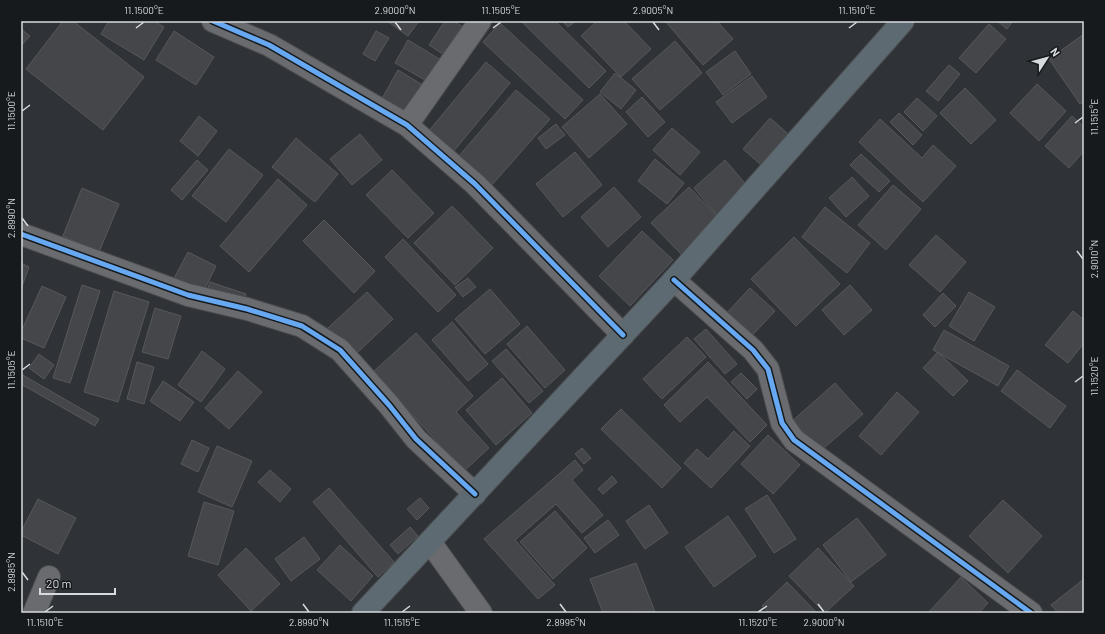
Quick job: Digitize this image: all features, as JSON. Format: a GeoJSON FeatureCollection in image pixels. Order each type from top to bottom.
{"type":"FeatureCollection","features":[{"type":"Feature","properties":{"kind":"highway"},"geometry":{"type":"LineString","coordinates":[[363,613],[674,280],[903,21]]}},
{"type":"Feature","properties":{"kind":"street"},"geometry":{"type":"LineString","coordinates":[[213,21],[268,45],[407,126],[475,184],[623,335]]}},
{"type":"Feature","properties":{"kind":"street"},"geometry":{"type":"LineString","coordinates":[[407,126],[480,21]]}},
{"type":"Feature","properties":{"kind":"street"},"geometry":{"type":"LineString","coordinates":[[21,234],[188,295],[247,309],[302,326],[340,350],[416,439],[475,494]]}},
{"type":"Feature","properties":{"kind":"street"},"geometry":{"type":"LineString","coordinates":[[674,280],[753,350],[768,369],[782,423],[794,440],[1031,613]]}},
{"type":"Feature","properties":{"kind":"street"},"geometry":{"type":"LineString","coordinates":[[430,542],[481,613]]}},
{"type":"Feature","properties":{"kind":"street"},"geometry":{"type":"LineString","coordinates":[[34,613],[49,577]]}},
{"type":"Feature","properties":{"kind":"building"},"geometry":{"type":"Polygon","coordinates":[[[63,21],[73,21],[144,77],[103,130],[26,69],[63,21]]]}},
{"type":"Feature","properties":{"kind":"building"},"geometry":{"type":"Polygon","coordinates":[[[109,21],[154,21],[164,27],[144,60],[101,34],[109,21]]]}},
{"type":"Feature","properties":{"kind":"building"},"geometry":{"type":"Polygon","coordinates":[[[387,21],[419,21],[408,36],[387,21]]]}},
{"type":"Feature","properties":{"kind":"building"},"geometry":{"type":"Polygon","coordinates":[[[445,21],[454,21],[470,32],[452,60],[429,45],[445,21]]]}},
{"type":"Feature","properties":{"kind":"building"},"geometry":{"type":"Polygon","coordinates":[[[521,21],[555,21],[606,71],[589,88],[521,21]]]}},
{"type":"Feature","properties":{"kind":"building"},"geometry":{"type":"Polygon","coordinates":[[[562,21],[576,21],[568,27],[562,21]]]}},
{"type":"Feature","properties":{"kind":"building"},"geometry":{"type":"Polygon","coordinates":[[[597,21],[624,21],[651,49],[621,77],[581,36],[597,21]]]}},
{"type":"Feature","properties":{"kind":"building"},"geometry":{"type":"Polygon","coordinates":[[[665,21],[717,21],[733,39],[703,65],[665,21]]]}},
{"type":"Feature","properties":{"kind":"building"},"geometry":{"type":"Polygon","coordinates":[[[997,21],[1013,21],[1007,29],[997,21]]]}},
{"type":"Feature","properties":{"kind":"building"},"geometry":{"type":"Polygon","coordinates":[[[500,23],[583,100],[565,119],[483,42],[500,23]]]}},
{"type":"Feature","properties":{"kind":"building"},"geometry":{"type":"Polygon","coordinates":[[[989,24],[1006,39],[976,73],[959,58],[989,24]]]}},
{"type":"Feature","properties":{"kind":"building"},"geometry":{"type":"Polygon","coordinates":[[[21,29],[30,36],[21,46],[21,29]]]}},
{"type":"Feature","properties":{"kind":"building"},"geometry":{"type":"Polygon","coordinates":[[[174,31],[214,57],[196,85],[156,60],[174,31]]]}},
{"type":"Feature","properties":{"kind":"building"},"geometry":{"type":"Polygon","coordinates":[[[376,31],[389,38],[375,61],[363,54],[376,31]]]}},
{"type":"Feature","properties":{"kind":"building"},"geometry":{"type":"Polygon","coordinates":[[[1084,34],[1084,102],[1080,104],[1049,59],[1084,34]]]}},
{"type":"Feature","properties":{"kind":"building"},"geometry":{"type":"Polygon","coordinates":[[[408,40],[446,63],[434,85],[395,63],[408,40]]]}},
{"type":"Feature","properties":{"kind":"building"},"geometry":{"type":"Polygon","coordinates":[[[675,41],[702,73],[660,110],[632,79],[675,41]]]}},
{"type":"Feature","properties":{"kind":"building"},"geometry":{"type":"Polygon","coordinates":[[[735,51],[751,74],[723,95],[706,72],[735,51]]]}},
{"type":"Feature","properties":{"kind":"building"},"geometry":{"type":"Polygon","coordinates":[[[486,62],[510,83],[453,152],[428,132],[486,62]]]}},
{"type":"Feature","properties":{"kind":"building"},"geometry":{"type":"Polygon","coordinates":[[[949,65],[960,74],[938,101],[926,91],[949,65]]]}},
{"type":"Feature","properties":{"kind":"building"},"geometry":{"type":"Polygon","coordinates":[[[398,70],[426,87],[408,118],[380,102],[398,70]]]}},
{"type":"Feature","properties":{"kind":"building"},"geometry":{"type":"Polygon","coordinates":[[[615,73],[636,90],[621,109],[600,92],[615,73]]]}},
{"type":"Feature","properties":{"kind":"building"},"geometry":{"type":"Polygon","coordinates":[[[752,76],[767,97],[732,123],[716,102],[752,76]]]}},
{"type":"Feature","properties":{"kind":"building"},"geometry":{"type":"Polygon","coordinates":[[[1037,84],[1066,111],[1039,141],[1010,113],[1037,84]]]}},
{"type":"Feature","properties":{"kind":"building"},"geometry":{"type":"Polygon","coordinates":[[[965,88],[996,120],[971,144],[940,113],[965,88]]]}},
{"type":"Feature","properties":{"kind":"building"},"geometry":{"type":"Polygon","coordinates":[[[516,90],[550,119],[491,186],[458,157],[516,90]]]}},
{"type":"Feature","properties":{"kind":"building"},"geometry":{"type":"Polygon","coordinates":[[[600,94],[627,124],[589,158],[562,127],[600,94]]]}},
{"type":"Feature","properties":{"kind":"building"},"geometry":{"type":"Polygon","coordinates":[[[642,97],[665,122],[648,137],[626,112],[642,97]]]}},
{"type":"Feature","properties":{"kind":"building"},"geometry":{"type":"Polygon","coordinates":[[[917,98],[937,116],[923,131],[904,112],[917,98]]]}},
{"type":"Feature","properties":{"kind":"building"},"geometry":{"type":"Polygon","coordinates":[[[899,113],[922,135],[913,145],[890,122],[899,113]]]}},
{"type":"Feature","properties":{"kind":"building"},"geometry":{"type":"Polygon","coordinates":[[[199,116],[217,131],[198,156],[180,141],[199,116]]]}},
{"type":"Feature","properties":{"kind":"building"},"geometry":{"type":"Polygon","coordinates":[[[1072,116],[1084,127],[1084,151],[1069,168],[1045,146],[1072,116]]]}},
{"type":"Feature","properties":{"kind":"building"},"geometry":{"type":"Polygon","coordinates":[[[770,118],[795,140],[768,171],[743,149],[770,118]]]}},
{"type":"Feature","properties":{"kind":"building"},"geometry":{"type":"Polygon","coordinates":[[[880,119],[922,158],[933,145],[956,166],[923,202],[859,142],[880,119]]]}},
{"type":"Feature","properties":{"kind":"building"},"geometry":{"type":"Polygon","coordinates":[[[556,124],[565,135],[546,149],[538,138],[556,124]]]}},
{"type":"Feature","properties":{"kind":"building"},"geometry":{"type":"Polygon","coordinates":[[[672,128],[700,152],[680,175],[653,150],[672,128]]]}},
{"type":"Feature","properties":{"kind":"building"},"geometry":{"type":"Polygon","coordinates":[[[360,134],[382,160],[352,185],[330,159],[360,134]]]}},
{"type":"Feature","properties":{"kind":"building"},"geometry":{"type":"Polygon","coordinates":[[[296,138],[338,174],[315,202],[272,167],[296,138]]]}},
{"type":"Feature","properties":{"kind":"building"},"geometry":{"type":"Polygon","coordinates":[[[229,149],[263,175],[226,222],[192,196],[229,149]]]}},
{"type":"Feature","properties":{"kind":"building"},"geometry":{"type":"Polygon","coordinates":[[[575,152],[602,185],[563,217],[536,184],[575,152]]]}},
{"type":"Feature","properties":{"kind":"building"},"geometry":{"type":"Polygon","coordinates":[[[861,154],[890,181],[879,192],[850,165],[861,154]]]}},
{"type":"Feature","properties":{"kind":"building"},"geometry":{"type":"Polygon","coordinates":[[[655,159],[684,183],[667,204],[638,181],[655,159]]]}},
{"type":"Feature","properties":{"kind":"building"},"geometry":{"type":"Polygon","coordinates":[[[197,160],[208,170],[182,200],[171,190],[197,160]]]}},
{"type":"Feature","properties":{"kind":"building"},"geometry":{"type":"Polygon","coordinates":[[[725,160],[749,188],[718,216],[694,188],[725,160]]]}},
{"type":"Feature","properties":{"kind":"building"},"geometry":{"type":"Polygon","coordinates":[[[392,170],[434,213],[408,238],[366,195],[392,170]]]}},
{"type":"Feature","properties":{"kind":"building"},"geometry":{"type":"Polygon","coordinates":[[[852,177],[869,196],[846,217],[829,198],[852,177]]]}},
{"type":"Feature","properties":{"kind":"building"},"geometry":{"type":"Polygon","coordinates":[[[278,179],[307,205],[249,272],[220,246],[278,179]]]}},
{"type":"Feature","properties":{"kind":"building"},"geometry":{"type":"Polygon","coordinates":[[[893,185],[921,209],[886,250],[858,225],[893,185]]]}},
{"type":"Feature","properties":{"kind":"building"},"geometry":{"type":"Polygon","coordinates":[[[614,187],[641,217],[608,247],[581,217],[614,187]]]}},
{"type":"Feature","properties":{"kind":"building"},"geometry":{"type":"Polygon","coordinates":[[[689,187],[721,220],[683,256],[651,223],[689,187]]]}},
{"type":"Feature","properties":{"kind":"building"},"geometry":{"type":"Polygon","coordinates":[[[82,188],[119,204],[99,252],[63,236],[82,188]]]}},
{"type":"Feature","properties":{"kind":"building"},"geometry":{"type":"Polygon","coordinates":[[[452,206],[493,248],[455,285],[414,243],[452,206]]]}},
{"type":"Feature","properties":{"kind":"building"},"geometry":{"type":"Polygon","coordinates":[[[825,207],[870,243],[847,273],[802,237],[825,207]]]}},
{"type":"Feature","properties":{"kind":"building"},"geometry":{"type":"Polygon","coordinates":[[[324,220],[375,271],[354,293],[303,241],[324,220]]]}},
{"type":"Feature","properties":{"kind":"building"},"geometry":{"type":"Polygon","coordinates":[[[642,231],[673,260],[630,306],[599,276],[642,231]]]}},
{"type":"Feature","properties":{"kind":"building"},"geometry":{"type":"Polygon","coordinates":[[[936,235],[966,262],[940,292],[909,265],[936,235]]]}},
{"type":"Feature","properties":{"kind":"building"},"geometry":{"type":"Polygon","coordinates":[[[794,237],[840,284],[796,326],[751,279],[794,237]]]}},
{"type":"Feature","properties":{"kind":"building"},"geometry":{"type":"Polygon","coordinates":[[[403,239],[456,295],[438,312],[385,257],[403,239]]]}},
{"type":"Feature","properties":{"kind":"building"},"geometry":{"type":"Polygon","coordinates":[[[188,252],[216,266],[200,299],[171,284],[188,252]]]}},
{"type":"Feature","properties":{"kind":"building"},"geometry":{"type":"Polygon","coordinates":[[[21,263],[29,267],[21,289],[21,263]]]}},
{"type":"Feature","properties":{"kind":"building"},"geometry":{"type":"Polygon","coordinates":[[[468,278],[476,287],[463,297],[455,287],[468,278]]]}},
{"type":"Feature","properties":{"kind":"building"},"geometry":{"type":"Polygon","coordinates":[[[210,282],[246,294],[242,306],[206,294],[210,282]]]}},
{"type":"Feature","properties":{"kind":"building"},"geometry":{"type":"Polygon","coordinates":[[[82,285],[100,291],[70,383],[53,378],[82,285]]]}},
{"type":"Feature","properties":{"kind":"building"},"geometry":{"type":"Polygon","coordinates":[[[850,285],[872,310],[844,335],[822,310],[850,285]]]}},
{"type":"Feature","properties":{"kind":"building"},"geometry":{"type":"Polygon","coordinates":[[[42,286],[66,297],[44,348],[21,338],[21,332],[42,286]]]}},
{"type":"Feature","properties":{"kind":"building"},"geometry":{"type":"Polygon","coordinates":[[[750,288],[775,311],[748,340],[723,317],[750,288]]]}},
{"type":"Feature","properties":{"kind":"building"},"geometry":{"type":"Polygon","coordinates":[[[490,289],[520,324],[485,354],[455,319],[490,289]]]}},
{"type":"Feature","properties":{"kind":"building"},"geometry":{"type":"Polygon","coordinates":[[[114,291],[149,302],[118,402],[84,392],[114,291]]]}},
{"type":"Feature","properties":{"kind":"building"},"geometry":{"type":"Polygon","coordinates":[[[367,292],[393,319],[342,367],[316,339],[367,292]]]}},
{"type":"Feature","properties":{"kind":"building"},"geometry":{"type":"Polygon","coordinates":[[[969,292],[995,307],[974,341],[949,326],[969,292]]]}},
{"type":"Feature","properties":{"kind":"building"},"geometry":{"type":"Polygon","coordinates":[[[943,293],[956,306],[935,327],[923,315],[943,293]]]}},
{"type":"Feature","properties":{"kind":"building"},"geometry":{"type":"Polygon","coordinates":[[[155,308],[181,316],[168,359],[142,352],[155,308]]]}},
{"type":"Feature","properties":{"kind":"building"},"geometry":{"type":"Polygon","coordinates":[[[1073,311],[1084,320],[1084,343],[1068,363],[1045,345],[1073,311]]]}},
{"type":"Feature","properties":{"kind":"building"},"geometry":{"type":"Polygon","coordinates":[[[452,322],[488,364],[468,381],[432,340],[452,322]]]}},
{"type":"Feature","properties":{"kind":"building"},"geometry":{"type":"Polygon","coordinates":[[[527,326],[565,370],[545,388],[507,344],[527,326]]]}},
{"type":"Feature","properties":{"kind":"building"},"geometry":{"type":"Polygon","coordinates":[[[706,329],[737,364],[725,374],[694,339],[706,329]]]}},
{"type":"Feature","properties":{"kind":"building"},"geometry":{"type":"Polygon","coordinates":[[[944,330],[1009,366],[998,386],[933,350],[944,330]]]}},
{"type":"Feature","properties":{"kind":"building"},"geometry":{"type":"Polygon","coordinates":[[[416,333],[473,396],[456,412],[489,448],[464,471],[373,372],[416,333]]]}},
{"type":"Feature","properties":{"kind":"building"},"geometry":{"type":"Polygon","coordinates":[[[687,337],[706,357],[662,399],[643,379],[687,337]]]}},
{"type":"Feature","properties":{"kind":"building"},"geometry":{"type":"Polygon","coordinates":[[[506,349],[543,391],[529,403],[492,361],[506,349]]]}},
{"type":"Feature","properties":{"kind":"building"},"geometry":{"type":"Polygon","coordinates":[[[202,351],[225,369],[201,402],[178,385],[202,351]]]}},
{"type":"Feature","properties":{"kind":"building"},"geometry":{"type":"Polygon","coordinates":[[[938,352],[968,381],[953,396],[923,368],[938,352]]]}},
{"type":"Feature","properties":{"kind":"building"},"geometry":{"type":"Polygon","coordinates":[[[39,354],[54,365],[44,379],[29,368],[39,354]]]}},
{"type":"Feature","properties":{"kind":"building"},"geometry":{"type":"Polygon","coordinates":[[[137,362],[154,367],[144,404],[127,399],[137,362]]]}},
{"type":"Feature","properties":{"kind":"building"},"geometry":{"type":"Polygon","coordinates":[[[708,362],[767,425],[750,442],[707,397],[680,422],[664,405],[708,362]]]}},
{"type":"Feature","properties":{"kind":"building"},"geometry":{"type":"Polygon","coordinates":[[[1017,370],[1066,406],[1050,428],[1001,391],[1017,370]]]}},
{"type":"Feature","properties":{"kind":"building"},"geometry":{"type":"Polygon","coordinates":[[[238,371],[262,392],[229,429],[205,408],[238,371]]]}},
{"type":"Feature","properties":{"kind":"building"},"geometry":{"type":"Polygon","coordinates":[[[741,373],[757,389],[747,399],[731,382],[741,373]]]}},
{"type":"Feature","properties":{"kind":"building"},"geometry":{"type":"Polygon","coordinates":[[[21,374],[99,419],[95,426],[21,384],[21,374]]]}},
{"type":"Feature","properties":{"kind":"building"},"geometry":{"type":"Polygon","coordinates":[[[502,378],[532,413],[496,445],[466,410],[502,378]]]}},
{"type":"Feature","properties":{"kind":"building"},"geometry":{"type":"Polygon","coordinates":[[[163,381],[194,402],[180,421],[150,401],[163,381]]]}},
{"type":"Feature","properties":{"kind":"building"},"geometry":{"type":"Polygon","coordinates":[[[835,383],[863,414],[817,454],[790,423],[835,383]]]}},
{"type":"Feature","properties":{"kind":"building"},"geometry":{"type":"Polygon","coordinates":[[[897,392],[919,412],[881,455],[859,436],[897,392]]]}},
{"type":"Feature","properties":{"kind":"building"},"geometry":{"type":"Polygon","coordinates":[[[621,409],[681,468],[662,488],[601,429],[621,409]]]}},
{"type":"Feature","properties":{"kind":"building"},"geometry":{"type":"Polygon","coordinates":[[[734,431],[750,446],[711,488],[684,463],[697,449],[708,459],[734,431]]]}},
{"type":"Feature","properties":{"kind":"building"},"geometry":{"type":"Polygon","coordinates":[[[768,435],[800,465],[773,494],[741,464],[768,435]]]}},
{"type":"Feature","properties":{"kind":"building"},"geometry":{"type":"Polygon","coordinates":[[[192,440],[209,448],[198,472],[181,464],[192,440]]]}},
{"type":"Feature","properties":{"kind":"building"},"geometry":{"type":"Polygon","coordinates":[[[217,446],[252,461],[232,507],[198,492],[217,446]]]}},
{"type":"Feature","properties":{"kind":"building"},"geometry":{"type":"Polygon","coordinates":[[[582,448],[591,458],[584,464],[575,454],[582,448]]]}},
{"type":"Feature","properties":{"kind":"building"},"geometry":{"type":"Polygon","coordinates":[[[575,460],[583,470],[572,480],[603,515],[582,533],[556,504],[515,540],[555,585],[538,599],[484,539],[575,460]]]}},
{"type":"Feature","properties":{"kind":"building"},"geometry":{"type":"Polygon","coordinates":[[[270,470],[291,489],[280,502],[258,482],[270,470]]]}},
{"type":"Feature","properties":{"kind":"building"},"geometry":{"type":"Polygon","coordinates":[[[612,476],[617,482],[603,494],[598,489],[612,476]]]}},
{"type":"Feature","properties":{"kind":"building"},"geometry":{"type":"Polygon","coordinates":[[[329,488],[394,562],[378,577],[313,502],[329,488]]]}},
{"type":"Feature","properties":{"kind":"building"},"geometry":{"type":"Polygon","coordinates":[[[767,495],[796,539],[774,553],[745,509],[767,495]]]}},
{"type":"Feature","properties":{"kind":"building"},"geometry":{"type":"Polygon","coordinates":[[[420,498],[429,508],[417,520],[407,509],[420,498]]]}},
{"type":"Feature","properties":{"kind":"building"},"geometry":{"type":"Polygon","coordinates":[[[38,499],[76,518],[58,554],[21,535],[21,532],[38,499]]]}},
{"type":"Feature","properties":{"kind":"building"},"geometry":{"type":"Polygon","coordinates":[[[1003,500],[1042,536],[1008,573],[969,536],[1003,500]]]}},
{"type":"Feature","properties":{"kind":"building"},"geometry":{"type":"Polygon","coordinates":[[[204,502],[234,511],[218,565],[188,556],[204,502]]]}},
{"type":"Feature","properties":{"kind":"building"},"geometry":{"type":"Polygon","coordinates":[[[649,505],[668,533],[645,549],[626,521],[649,505]]]}},
{"type":"Feature","properties":{"kind":"building"},"geometry":{"type":"Polygon","coordinates":[[[555,511],[587,548],[553,579],[520,542],[555,511]]]}},
{"type":"Feature","properties":{"kind":"building"},"geometry":{"type":"Polygon","coordinates":[[[728,516],[756,556],[714,587],[685,547],[728,516]]]}},
{"type":"Feature","properties":{"kind":"building"},"geometry":{"type":"Polygon","coordinates":[[[857,518],[886,555],[851,582],[823,545],[857,518]]]}},
{"type":"Feature","properties":{"kind":"building"},"geometry":{"type":"Polygon","coordinates":[[[608,520],[619,535],[595,553],[584,538],[608,520]]]}},
{"type":"Feature","properties":{"kind":"building"},"geometry":{"type":"Polygon","coordinates":[[[410,527],[418,536],[398,554],[390,545],[410,527]]]}},
{"type":"Feature","properties":{"kind":"building"},"geometry":{"type":"Polygon","coordinates":[[[304,537],[320,559],[291,581],[275,559],[304,537]]]}},
{"type":"Feature","properties":{"kind":"building"},"geometry":{"type":"Polygon","coordinates":[[[340,545],[373,576],[351,601],[317,570],[340,545]]]}},
{"type":"Feature","properties":{"kind":"building"},"geometry":{"type":"Polygon","coordinates":[[[246,548],[280,584],[251,611],[218,575],[246,548]]]}},
{"type":"Feature","properties":{"kind":"building"},"geometry":{"type":"Polygon","coordinates":[[[818,548],[854,586],[825,613],[789,576],[818,548]]]}},
{"type":"Feature","properties":{"kind":"building"},"geometry":{"type":"Polygon","coordinates":[[[636,563],[655,612],[603,613],[590,579],[636,563]]]}},
{"type":"Feature","properties":{"kind":"building"},"geometry":{"type":"Polygon","coordinates":[[[961,577],[988,603],[979,613],[928,613],[961,577]]]}},
{"type":"Feature","properties":{"kind":"building"},"geometry":{"type":"Polygon","coordinates":[[[1084,579],[1084,613],[1058,613],[1051,605],[1084,579]]]}},
{"type":"Feature","properties":{"kind":"building"},"geometry":{"type":"Polygon","coordinates":[[[787,582],[817,613],[769,613],[762,606],[787,582]]]}},
{"type":"Feature","properties":{"kind":"cycle path"},"geometry":{"type":"LineString","coordinates":[[213,21],[269,45],[407,125],[475,184],[623,335]]}},
{"type":"Feature","properties":{"kind":"cycle path"},"geometry":{"type":"LineString","coordinates":[[21,234],[188,295],[247,309],[302,326],[340,350],[389,405],[416,439],[475,494]]}},
{"type":"Feature","properties":{"kind":"cycle path"},"geometry":{"type":"LineString","coordinates":[[674,280],[753,350],[768,369],[782,423],[794,440],[1031,613]]}}]}
